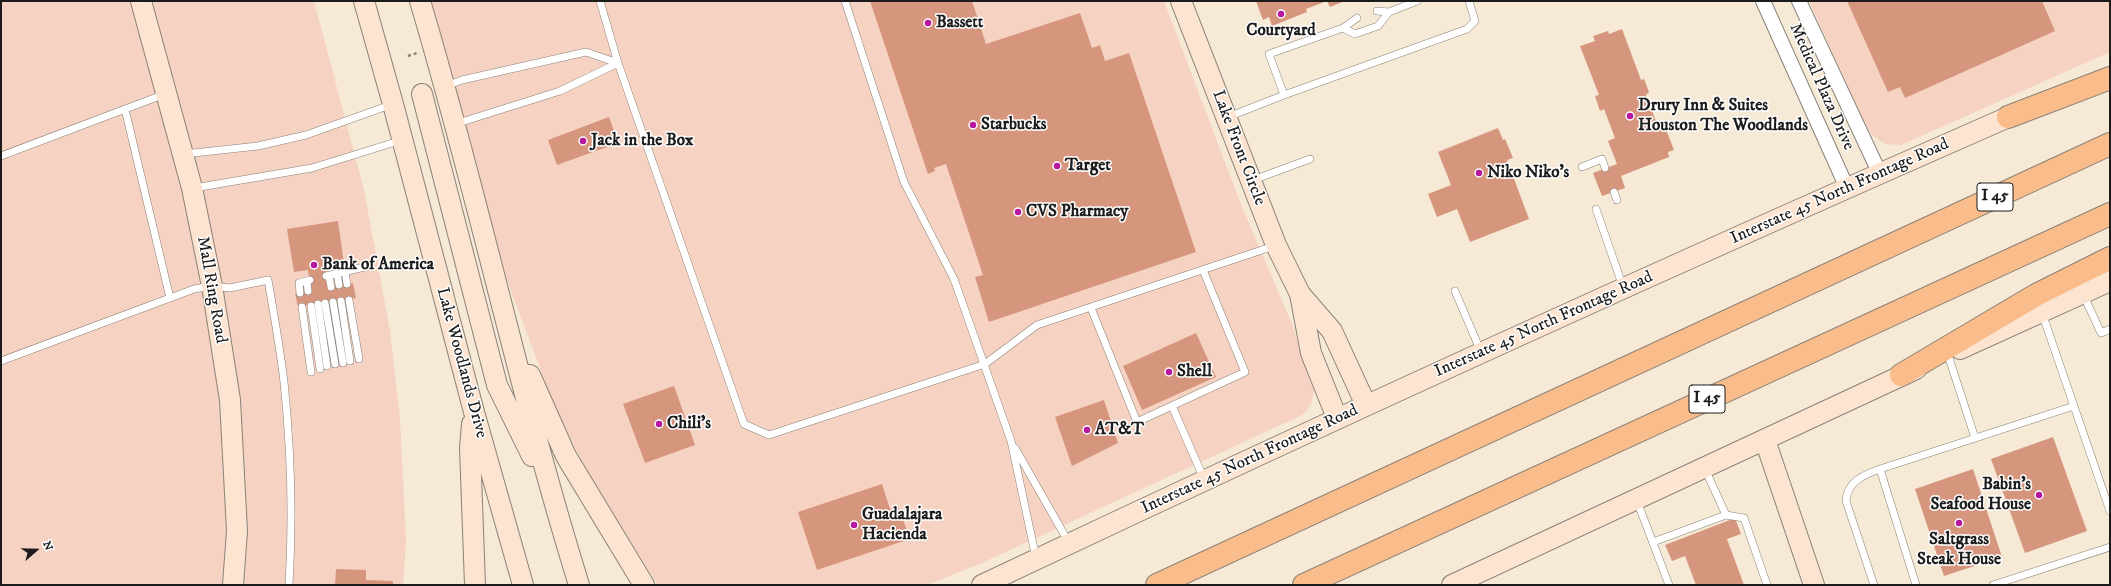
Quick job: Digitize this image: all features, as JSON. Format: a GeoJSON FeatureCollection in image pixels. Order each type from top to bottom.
{"type":"FeatureCollection","features":[{"type":"Feature","properties":{"kind":"highway"},"geometry":{"type":"LineString","coordinates":[[2008,117],[2110,78]]}},
{"type":"Feature","properties":{"kind":"highway","name":"I 45"},"geometry":{"type":"LineString","coordinates":[[1157,585],[2110,144]]}},
{"type":"Feature","properties":{"kind":"highway","name":"I 45"},"geometry":{"type":"LineString","coordinates":[[1304,585],[2110,214]]}},
{"type":"Feature","properties":{"kind":"highway"},"geometry":{"type":"LineString","coordinates":[[1901,375],[2036,295],[2110,258]]}},
{"type":"Feature","properties":{"kind":"main road","name":"Mall Ring Road"},"geometry":{"type":"LineString","coordinates":[[141,1],[192,188],[212,286],[230,408],[237,531],[233,585]]}},
{"type":"Feature","properties":{"kind":"main road","name":"Lake Woodlands Drive"},"geometry":{"type":"LineString","coordinates":[[364,1],[393,104],[474,412],[523,585]]}},
{"type":"Feature","properties":{"kind":"main road"},"geometry":{"type":"LineString","coordinates":[[420,1],[445,86],[552,498],[579,585]]}},
{"type":"Feature","properties":{"kind":"main road","name":"Lake Front Circle"},"geometry":{"type":"LineString","coordinates":[[1181,1],[1276,245],[1300,294],[1332,331],[1366,405]]}},
{"type":"Feature","properties":{"kind":"main road","name":"Interstate 45 North Frontage Road"},"geometry":{"type":"LineString","coordinates":[[984,583],[1070,545],[1337,418],[1482,354],[1847,188],[2110,73]]}},
{"type":"Feature","properties":{"kind":"main road"},"geometry":{"type":"LineString","coordinates":[[393,104],[445,86]]}},
{"type":"Feature","properties":{"kind":"main road"},"geometry":{"type":"LineString","coordinates":[[422,94],[498,385],[552,498]]}},
{"type":"Feature","properties":{"kind":"main road"},"geometry":{"type":"LineString","coordinates":[[402,140],[455,124]]}},
{"type":"Feature","properties":{"kind":"main road"},"geometry":{"type":"LineString","coordinates":[[494,275],[526,367],[566,456],[644,585]]}},
{"type":"Feature","properties":{"kind":"main road"},"geometry":{"type":"LineString","coordinates":[[1452,585],[1765,440],[1901,375],[2110,281]]}},
{"type":"Feature","properties":{"kind":"main road","name":"Lake Front Circle"},"geometry":{"type":"LineString","coordinates":[[1300,294],[1311,353],[1337,418]]}},
{"type":"Feature","properties":{"kind":"main road"},"geometry":{"type":"LineString","coordinates":[[474,412],[470,448],[475,585]]}},
{"type":"Feature","properties":{"kind":"main road"},"geometry":{"type":"LineString","coordinates":[[1765,440],[1814,585]]}},
{"type":"Feature","properties":{"kind":"street","name":"Medical Plaza Drive"},"geometry":{"type":"LineString","coordinates":[[1763,1],[1847,188]]}},
{"type":"Feature","properties":{"kind":"street","name":"Medical Plaza Drive"},"geometry":{"type":"LineString","coordinates":[[1799,1],[1880,174]]}},
{"type":"Feature","properties":{"kind":"lane"},"geometry":{"type":"LineString","coordinates":[[600,1],[618,63],[744,424],[769,435],[985,364],[1037,325],[1276,245]]}},
{"type":"Feature","properties":{"kind":"lane"},"geometry":{"type":"LineString","coordinates":[[846,1],[904,182],[954,279],[985,364],[1011,441],[1036,560]]}},
{"type":"Feature","properties":{"kind":"lane"},"geometry":{"type":"LineString","coordinates":[[1377,11],[1389,12],[1417,1]]}},
{"type":"Feature","properties":{"kind":"lane"},"geometry":{"type":"LineString","coordinates":[[1226,118],[1284,95],[1467,29],[1475,21],[1469,1]]}},
{"type":"Feature","properties":{"kind":"lane"},"geometry":{"type":"LineString","coordinates":[[1343,28],[1355,34],[1378,26],[1389,12]]}},
{"type":"Feature","properties":{"kind":"lane"},"geometry":{"type":"LineString","coordinates":[[1284,95],[1269,54],[1343,28],[1357,18]]}},
{"type":"Feature","properties":{"kind":"lane"},"geometry":{"type":"LineString","coordinates":[[445,86],[462,80],[586,52],[618,63]]}},
{"type":"Feature","properties":{"kind":"lane"},"geometry":{"type":"LineString","coordinates":[[455,124],[560,91],[618,63]]}},
{"type":"Feature","properties":{"kind":"lane"},"geometry":{"type":"LineString","coordinates":[[1,156],[166,94]]}},
{"type":"Feature","properties":{"kind":"lane"},"geometry":{"type":"LineString","coordinates":[[183,154],[258,146],[306,135],[393,104]]}},
{"type":"Feature","properties":{"kind":"lane"},"geometry":{"type":"LineString","coordinates":[[126,109],[170,298]]}},
{"type":"Feature","properties":{"kind":"lane"},"geometry":{"type":"LineString","coordinates":[[192,188],[312,168],[402,140]]}},
{"type":"Feature","properties":{"kind":"lane"},"geometry":{"type":"LineString","coordinates":[[1251,181],[1310,159]]}},
{"type":"Feature","properties":{"kind":"lane"},"geometry":{"type":"LineString","coordinates":[[1582,167],[1602,159],[1606,168]]}},
{"type":"Feature","properties":{"kind":"lane"},"geometry":{"type":"LineString","coordinates":[[1614,192],[1617,200]]}},
{"type":"Feature","properties":{"kind":"lane"},"geometry":{"type":"LineString","coordinates":[[1596,209],[1624,289]]}},
{"type":"Feature","properties":{"kind":"lane"},"geometry":{"type":"LineString","coordinates":[[331,287],[328,276],[369,266]]}},
{"type":"Feature","properties":{"kind":"lane"},"geometry":{"type":"LineString","coordinates":[[1091,308],[1137,422],[1244,372],[1203,270]]}},
{"type":"Feature","properties":{"kind":"lane"},"geometry":{"type":"LineString","coordinates":[[345,272],[347,284]]}},
{"type":"Feature","properties":{"kind":"lane"},"geometry":{"type":"LineString","coordinates":[[337,274],[339,285]]}},
{"type":"Feature","properties":{"kind":"lane"},"geometry":{"type":"LineString","coordinates":[[1,361],[194,289],[212,286],[230,288],[268,280],[284,381],[290,465],[292,533],[289,585]]}},
{"type":"Feature","properties":{"kind":"lane"},"geometry":{"type":"LineString","coordinates":[[300,293],[299,283],[308,281],[308,291]]}},
{"type":"Feature","properties":{"kind":"lane"},"geometry":{"type":"LineString","coordinates":[[1454,291],[1482,354]]}},
{"type":"Feature","properties":{"kind":"lane"},"geometry":{"type":"LineString","coordinates":[[2083,294],[2101,333],[2110,329]]}},
{"type":"Feature","properties":{"kind":"lane"},"geometry":{"type":"LineString","coordinates":[[349,300],[358,359]]}},
{"type":"Feature","properties":{"kind":"lane"},"geometry":{"type":"LineString","coordinates":[[333,302],[347,362],[341,301]]}},
{"type":"Feature","properties":{"kind":"lane"},"geometry":{"type":"LineString","coordinates":[[323,367],[318,304],[335,364]]}},
{"type":"Feature","properties":{"kind":"lane"},"geometry":{"type":"LineString","coordinates":[[302,307],[311,372]]}},
{"type":"Feature","properties":{"kind":"lane"},"geometry":{"type":"LineString","coordinates":[[2042,312],[2110,512]]}},
{"type":"Feature","properties":{"kind":"lane"},"geometry":{"type":"LineString","coordinates":[[1948,355],[1975,438]]}},
{"type":"Feature","properties":{"kind":"lane"},"geometry":{"type":"LineString","coordinates":[[1172,406],[1204,480]]}},
{"type":"Feature","properties":{"kind":"lane"},"geometry":{"type":"LineString","coordinates":[[1874,585],[1846,501],[1847,491],[1857,480],[1880,469],[2074,406]]}},
{"type":"Feature","properties":{"kind":"lane"},"geometry":{"type":"LineString","coordinates":[[1011,441],[1070,545]]}},
{"type":"Feature","properties":{"kind":"lane"},"geometry":{"type":"LineString","coordinates":[[1704,468],[1726,515]]}},
{"type":"Feature","properties":{"kind":"lane"},"geometry":{"type":"LineString","coordinates":[[1880,469],[1916,585]]}},
{"type":"Feature","properties":{"kind":"lane"},"geometry":{"type":"LineString","coordinates":[[1636,499],[1669,585]]}},
{"type":"Feature","properties":{"kind":"lane"},"geometry":{"type":"LineString","coordinates":[[1652,542],[1726,515],[1744,518],[1767,585]]}},
{"type":"Feature","properties":{"kind":"lane"},"geometry":{"type":"LineString","coordinates":[[1992,585],[2110,547]]}},
{"type":"Feature","properties":{"kind":"path"},"geometry":{"type":"LineString","coordinates":[[408,56],[417,53]]}},
{"type":"Feature","properties":{"kind":"shaded area"},"geometry":{"type":"Polygon","coordinates":[[[1,1],[314,1],[364,190],[390,331],[400,419],[406,540],[403,585],[1,585],[1,1]]]}},
{"type":"Feature","properties":{"kind":"shaded area"},"geometry":{"type":"Polygon","coordinates":[[[431,1],[1164,1],[1240,202],[1292,324],[1304,361],[1315,386],[1311,405],[1302,415],[982,563],[927,585],[658,585],[587,472],[552,400],[505,275],[431,1]]]}},
{"type":"Feature","properties":{"kind":"shaded area"},"geometry":{"type":"Polygon","coordinates":[[[1809,1],[2110,1],[2110,52],[1901,145],[1885,144],[1872,135],[1865,124],[1809,1]]]}},
{"type":"Feature","properties":{"kind":"building","name":"Target"},"geometry":{"type":"Polygon","coordinates":[[[870,1],[972,1],[986,44],[1080,13],[1092,48],[1100,45],[1105,61],[1129,53],[1196,252],[989,322],[975,277],[983,275],[946,164],[934,168],[935,171],[928,174],[870,1]]]}},
{"type":"Feature","properties":{"kind":"building","name":"Courtyard"},"geometry":{"type":"Polygon","coordinates":[[[1256,1],[1327,1],[1306,9],[1307,12],[1272,26],[1269,17],[1263,20],[1256,1]]]}},
{"type":"Feature","properties":{"kind":"building","name":"Courtyard"},"geometry":{"type":"Polygon","coordinates":[[[1327,1],[1345,1],[1330,7],[1327,1]]]}},
{"type":"Feature","properties":{"kind":"building"},"geometry":{"type":"Polygon","coordinates":[[[1847,1],[2042,1],[2055,31],[1905,98],[1900,87],[1888,92],[1847,1]]]}},
{"type":"Feature","properties":{"kind":"building","name":"Drury Inn & Suites Houston The Woodlands"},"geometry":{"type":"Polygon","coordinates":[[[1622,29],[1641,80],[1644,79],[1649,92],[1646,95],[1657,124],[1663,122],[1674,150],[1668,152],[1669,157],[1621,176],[1625,188],[1602,196],[1593,173],[1617,164],[1608,141],[1615,138],[1604,109],[1600,111],[1595,96],[1599,95],[1580,46],[1595,41],[1593,36],[1608,31],[1609,34],[1622,29]]]}},
{"type":"Feature","properties":{"kind":"building","name":"Jack in the Box"},"geometry":{"type":"Polygon","coordinates":[[[609,117],[618,143],[557,165],[548,140],[609,117]]]}},
{"type":"Feature","properties":{"kind":"building","name":"Niko Niko's"},"geometry":{"type":"Polygon","coordinates":[[[1498,128],[1503,140],[1505,139],[1513,158],[1507,160],[1529,219],[1470,242],[1457,209],[1437,217],[1428,194],[1451,185],[1438,152],[1498,128]]]}},
{"type":"Feature","properties":{"kind":"building","name":"Bank of America"},"geometry":{"type":"Polygon","coordinates":[[[338,221],[344,264],[325,266],[328,287],[353,283],[356,298],[298,307],[295,293],[311,291],[308,270],[294,272],[287,229],[338,221]]]}},
{"type":"Feature","properties":{"kind":"building","name":"Shell"},"geometry":{"type":"Polygon","coordinates":[[[1196,333],[1216,377],[1142,410],[1123,366],[1196,333]]]}},
{"type":"Feature","properties":{"kind":"building","name":"Chili's"},"geometry":{"type":"Polygon","coordinates":[[[674,386],[695,445],[645,463],[623,404],[674,386]]]}},
{"type":"Feature","properties":{"kind":"building","name":"AT&T"},"geometry":{"type":"Polygon","coordinates":[[[1104,400],[1118,443],[1072,466],[1055,417],[1104,400]]]}},
{"type":"Feature","properties":{"kind":"building","name":"Babin's Seafood House"},"geometry":{"type":"Polygon","coordinates":[[[2053,437],[2087,531],[2025,553],[1991,459],[2053,437]]]}},
{"type":"Feature","properties":{"kind":"building","name":"Saltgrass Steak House"},"geometry":{"type":"Polygon","coordinates":[[[1973,469],[2002,557],[1944,576],[1915,489],[1973,469]]]}},
{"type":"Feature","properties":{"kind":"building","name":"Guadalajara Hacienda"},"geometry":{"type":"Polygon","coordinates":[[[882,484],[890,509],[898,506],[910,539],[817,570],[798,512],[882,484]]]}},
{"type":"Feature","properties":{"kind":"building"},"geometry":{"type":"Polygon","coordinates":[[[1735,518],[1741,534],[1727,539],[1744,585],[1696,585],[1685,556],[1672,561],[1665,545],[1735,518]]]}},
{"type":"Feature","properties":{"kind":"building"},"geometry":{"type":"Polygon","coordinates":[[[336,569],[366,570],[366,580],[393,581],[393,585],[335,585],[336,569]]]}},
{"type":"Feature","properties":{"kind":"place","name":"Courtyard"},"geometry":{"type":"Point","coordinates":[1281,14]}},
{"type":"Feature","properties":{"kind":"place","name":"Bassett"},"geometry":{"type":"Point","coordinates":[928,23]}},
{"type":"Feature","properties":{"kind":"place","name":"Drury Inn & Suites Houston The Woodlands"},"geometry":{"type":"Point","coordinates":[1630,116]}},
{"type":"Feature","properties":{"kind":"place","name":"Starbucks"},"geometry":{"type":"Point","coordinates":[973,125]}},
{"type":"Feature","properties":{"kind":"place","name":"Jack in the Box"},"geometry":{"type":"Point","coordinates":[583,141]}},
{"type":"Feature","properties":{"kind":"place","name":"Target"},"geometry":{"type":"Point","coordinates":[1057,166]}},
{"type":"Feature","properties":{"kind":"place","name":"Niko Niko's"},"geometry":{"type":"Point","coordinates":[1479,173]}},
{"type":"Feature","properties":{"kind":"place","name":"CVS Pharmacy"},"geometry":{"type":"Point","coordinates":[1018,212]}},
{"type":"Feature","properties":{"kind":"place","name":"Bank of America"},"geometry":{"type":"Point","coordinates":[314,265]}},
{"type":"Feature","properties":{"kind":"place","name":"Shell"},"geometry":{"type":"Point","coordinates":[1169,372]}},
{"type":"Feature","properties":{"kind":"place","name":"Chili's"},"geometry":{"type":"Point","coordinates":[659,424]}},
{"type":"Feature","properties":{"kind":"place","name":"AT&T"},"geometry":{"type":"Point","coordinates":[1087,430]}},
{"type":"Feature","properties":{"kind":"place","name":"Babin's Seafood House"},"geometry":{"type":"Point","coordinates":[2039,495]}},
{"type":"Feature","properties":{"kind":"place","name":"Saltgrass Steak House"},"geometry":{"type":"Point","coordinates":[1959,523]}},
{"type":"Feature","properties":{"kind":"place","name":"Guadalajara Hacienda"},"geometry":{"type":"Point","coordinates":[854,525]}}]}
